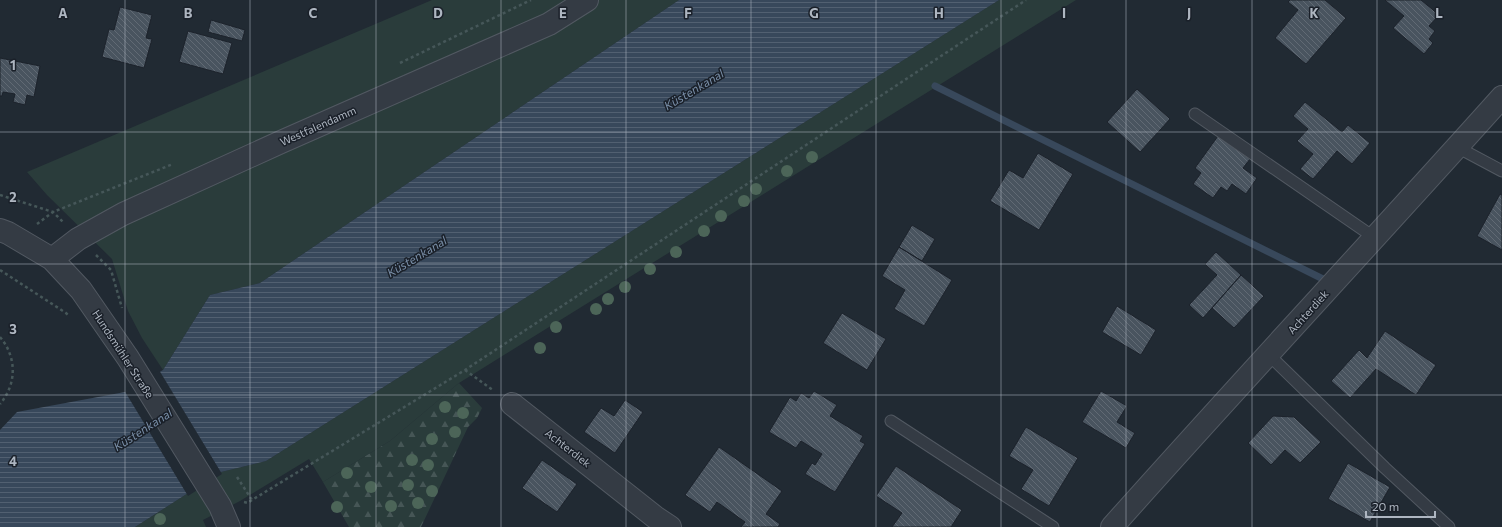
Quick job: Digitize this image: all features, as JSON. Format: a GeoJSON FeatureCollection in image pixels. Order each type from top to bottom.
{"type":"FeatureCollection","features":[{"type":"Feature","properties":{"kind":"street","name":"Westfalendamm"},"geometry":{"type":"LineString","coordinates":[[52,260],[78,239],[123,214],[281,142],[549,24],[587,0]]}},
{"type":"Feature","properties":{"kind":"street","name":"Achterdiek"},"geometry":{"type":"LineString","coordinates":[[1112,527],[1502,97]]}},
{"type":"Feature","properties":{"kind":"street","name":"Hundsmühler Straße"},"geometry":{"type":"LineString","coordinates":[[0,230],[8,233],[52,260],[81,290],[128,358],[220,506],[229,527]]}},
{"type":"Feature","properties":{"kind":"street","name":"Achterdiek"},"geometry":{"type":"LineString","coordinates":[[512,404],[655,517],[670,527]]}},
{"type":"Feature","properties":{"kind":"lane"},"geometry":{"type":"LineString","coordinates":[[1195,114],[1375,238]]}},
{"type":"Feature","properties":{"kind":"lane"},"geometry":{"type":"LineString","coordinates":[[1457,147],[1502,171]]}},
{"type":"Feature","properties":{"kind":"lane"},"geometry":{"type":"LineString","coordinates":[[1269,355],[1385,468],[1449,527]]}},
{"type":"Feature","properties":{"kind":"lane"},"geometry":{"type":"LineString","coordinates":[[891,421],[1053,527]]}},
{"type":"Feature","properties":{"kind":"path"},"geometry":{"type":"LineString","coordinates":[[242,501],[248,503],[465,370],[1026,0]]}},
{"type":"Feature","properties":{"kind":"path"},"geometry":{"type":"LineString","coordinates":[[0,195],[53,212],[78,239],[111,270],[124,313]]}},
{"type":"Feature","properties":{"kind":"path"},"geometry":{"type":"LineString","coordinates":[[0,270],[66,313],[72,319]]}},
{"type":"Feature","properties":{"kind":"path"},"geometry":{"type":"LineString","coordinates":[[0,337],[5,343],[13,363],[12,383],[6,398],[0,404]]}},
{"type":"Feature","properties":{"kind":"path"},"geometry":{"type":"LineString","coordinates":[[465,370],[512,404]]}},
{"type":"Feature","properties":{"kind":"path"},"geometry":{"type":"LineString","coordinates":[[237,477],[252,500]]}},
{"type":"Feature","properties":{"kind":"green space"},"geometry":{"type":"Polygon","coordinates":[[[432,0],[679,0],[260,283],[210,295],[163,370],[142,338],[128,311],[112,259],[47,195],[27,172],[432,0]]]}},
{"type":"Feature","properties":{"kind":"green space"},"geometry":{"type":"Polygon","coordinates":[[[999,0],[1076,0],[459,383],[390,441],[323,482],[309,459],[240,501],[203,520],[206,527],[135,527],[221,472],[266,461],[999,0]]]}},
{"type":"Feature","properties":{"kind":"green space"},"geometry":{"type":"Polygon","coordinates":[[[459,383],[482,408],[477,418],[468,427],[421,527],[349,527],[323,482],[390,441],[459,383]]]}},
{"type":"Feature","properties":{"kind":"water","name":"Küstenkanal"},"geometry":{"type":"Polygon","coordinates":[[[679,0],[999,0],[266,461],[221,472],[135,527],[0,527],[0,430],[17,412],[125,392],[163,370],[210,295],[260,283],[679,0]]]}},
{"type":"Feature","properties":{"kind":"pier"},"geometry":{"type":"Polygon","coordinates":[[[159,370],[222,474],[188,496],[124,390],[159,370]]]}},
{"type":"Feature","properties":{"kind":"building"},"geometry":{"type":"Polygon","coordinates":[[[1290,0],[1325,0],[1346,18],[1306,64],[1275,38],[1298,10],[1288,2],[1290,0]]]}},
{"type":"Feature","properties":{"kind":"building"},"geometry":{"type":"Polygon","coordinates":[[[1385,0],[1421,0],[1439,15],[1429,26],[1435,31],[1429,39],[1433,43],[1424,54],[1393,28],[1404,16],[1385,0]]]}},
{"type":"Feature","properties":{"kind":"building"},"geometry":{"type":"Polygon","coordinates":[[[120,7],[152,15],[146,38],[152,39],[144,68],[102,57],[109,29],[114,30],[120,7]]]}},
{"type":"Feature","properties":{"kind":"building"},"geometry":{"type":"Polygon","coordinates":[[[211,20],[245,30],[242,41],[208,32],[211,20]]]}},
{"type":"Feature","properties":{"kind":"building"},"geometry":{"type":"Polygon","coordinates":[[[188,31],[232,43],[223,74],[179,62],[188,31]]]}},
{"type":"Feature","properties":{"kind":"building"},"geometry":{"type":"Polygon","coordinates":[[[0,58],[40,66],[34,97],[27,95],[25,105],[13,102],[15,94],[3,92],[2,96],[0,96],[0,58]]]}},
{"type":"Feature","properties":{"kind":"building"},"geometry":{"type":"Polygon","coordinates":[[[1137,89],[1170,119],[1140,152],[1107,122],[1137,89]]]}},
{"type":"Feature","properties":{"kind":"building"},"geometry":{"type":"Polygon","coordinates":[[[1305,102],[1342,132],[1348,125],[1370,143],[1352,164],[1337,151],[1313,179],[1300,169],[1313,154],[1297,141],[1308,129],[1293,116],[1305,102]]]}},
{"type":"Feature","properties":{"kind":"building"},"geometry":{"type":"Polygon","coordinates":[[[1218,136],[1250,159],[1243,168],[1257,178],[1246,194],[1232,184],[1227,191],[1221,187],[1213,198],[1193,184],[1201,173],[1195,168],[1218,136]]]}},
{"type":"Feature","properties":{"kind":"building"},"geometry":{"type":"Polygon","coordinates":[[[1038,153],[1073,174],[1039,230],[990,201],[1009,170],[1023,178],[1038,153]]]}},
{"type":"Feature","properties":{"kind":"building"},"geometry":{"type":"Polygon","coordinates":[[[1500,194],[1502,195],[1502,250],[1477,236],[1500,194]]]}},
{"type":"Feature","properties":{"kind":"building"},"geometry":{"type":"Polygon","coordinates":[[[912,225],[935,239],[922,261],[899,247],[912,225]]]}},
{"type":"Feature","properties":{"kind":"building"},"geometry":{"type":"Polygon","coordinates":[[[899,247],[952,280],[924,326],[894,309],[905,290],[882,276],[899,247]]]}},
{"type":"Feature","properties":{"kind":"building"},"geometry":{"type":"Polygon","coordinates":[[[1216,252],[1241,275],[1203,318],[1189,305],[1217,275],[1205,264],[1216,252]]]}},
{"type":"Feature","properties":{"kind":"building"},"geometry":{"type":"Polygon","coordinates":[[[1241,275],[1264,296],[1234,328],[1212,308],[1241,275]]]}},
{"type":"Feature","properties":{"kind":"building"},"geometry":{"type":"Polygon","coordinates":[[[1117,306],[1156,330],[1141,355],[1102,332],[1117,306]]]}},
{"type":"Feature","properties":{"kind":"building"},"geometry":{"type":"Polygon","coordinates":[[[842,313],[886,339],[867,370],[823,343],[842,313]]]}},
{"type":"Feature","properties":{"kind":"building"},"geometry":{"type":"Polygon","coordinates":[[[1385,331],[1436,365],[1416,395],[1376,369],[1350,398],[1331,381],[1359,350],[1367,358],[1385,331]]]}},
{"type":"Feature","properties":{"kind":"building"},"geometry":{"type":"Polygon","coordinates":[[[814,391],[837,405],[830,416],[863,436],[860,441],[865,444],[835,492],[805,474],[812,463],[815,465],[822,454],[801,441],[796,448],[769,432],[790,397],[796,401],[801,393],[809,398],[814,391]]]}},
{"type":"Feature","properties":{"kind":"building"},"geometry":{"type":"Polygon","coordinates":[[[1101,391],[1127,406],[1117,422],[1135,433],[1126,448],[1082,422],[1101,391]]]}},
{"type":"Feature","properties":{"kind":"building"},"geometry":{"type":"Polygon","coordinates":[[[625,400],[643,412],[615,453],[584,432],[601,408],[614,416],[625,400]]]}},
{"type":"Feature","properties":{"kind":"building"},"geometry":{"type":"Polygon","coordinates":[[[1273,416],[1294,417],[1321,442],[1300,463],[1285,450],[1271,465],[1248,443],[1273,416]]]}},
{"type":"Feature","properties":{"kind":"building"},"geometry":{"type":"Polygon","coordinates":[[[1026,427],[1078,458],[1049,506],[1021,489],[1033,470],[1009,456],[1026,427]]]}},
{"type":"Feature","properties":{"kind":"building"},"geometry":{"type":"Polygon","coordinates":[[[719,447],[782,491],[766,514],[780,524],[778,527],[741,527],[745,522],[717,502],[710,512],[685,495],[719,447]]]}},
{"type":"Feature","properties":{"kind":"building"},"geometry":{"type":"Polygon","coordinates":[[[542,460],[577,484],[557,512],[522,488],[542,460]]]}},
{"type":"Feature","properties":{"kind":"building"},"geometry":{"type":"Polygon","coordinates":[[[1348,463],[1390,487],[1370,522],[1328,499],[1348,463]]]}},
{"type":"Feature","properties":{"kind":"building"},"geometry":{"type":"Polygon","coordinates":[[[896,466],[962,510],[951,527],[892,527],[902,513],[876,496],[896,466]]]}},
{"type":"Feature","properties":{"kind":"waterway"},"geometry":{"type":"LineString","coordinates":[[935,86],[1327,281]]}}]}
